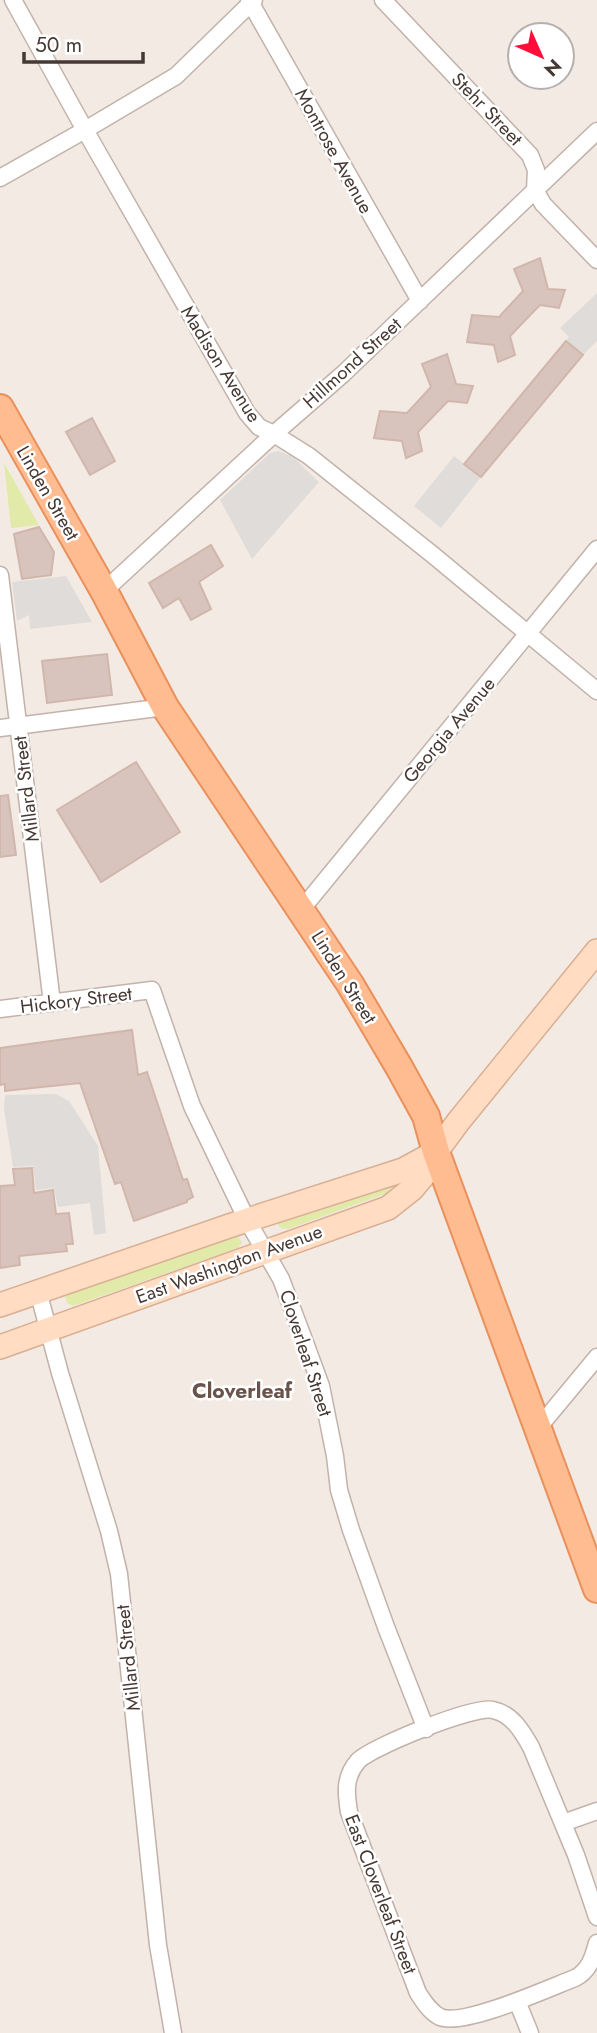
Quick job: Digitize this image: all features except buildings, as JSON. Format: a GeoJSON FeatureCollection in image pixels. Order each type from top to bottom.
{"type":"FeatureCollection","features":[{"type":"Feature","properties":{"kind":"main road","name":"Linden Street"},"geometry":{"type":"LineString","coordinates":[[0,408],[104,591],[165,708],[350,984],[426,1116],[436,1152],[597,1589]]}},
{"type":"Feature","properties":{"kind":"street","name":"Madison Avenue"},"geometry":{"type":"LineString","coordinates":[[13,0],[247,412],[259,427],[275,434],[320,465],[597,691]]}},
{"type":"Feature","properties":{"kind":"street","name":"Stehr Street"},"geometry":{"type":"LineString","coordinates":[[383,0],[530,155],[536,170],[535,190],[543,204],[597,260]]}},
{"type":"Feature","properties":{"kind":"street"},"geometry":{"type":"LineString","coordinates":[[0,178],[176,76],[252,1]]}},
{"type":"Feature","properties":{"kind":"street","name":"Montrose Avenue"},"geometry":{"type":"LineString","coordinates":[[252,1],[419,301]]}},
{"type":"Feature","properties":{"kind":"street","name":"Hillmond Street"},"geometry":{"type":"LineString","coordinates":[[104,591],[343,374],[597,131]]}},
{"type":"Feature","properties":{"kind":"street","name":"Georgia Avenue"},"geometry":{"type":"LineString","coordinates":[[300,910],[597,549]]}},
{"type":"Feature","properties":{"kind":"street","name":"Millard Street"},"geometry":{"type":"LineString","coordinates":[[0,575],[52,1003]]}},
{"type":"Feature","properties":{"kind":"street"},"geometry":{"type":"LineString","coordinates":[[0,728],[165,708]]}},
{"type":"Feature","properties":{"kind":"street","name":"East Washington Avenue"},"geometry":{"type":"LineString","coordinates":[[0,1347],[388,1208],[418,1183],[458,1122],[594,961]]}},
{"type":"Feature","properties":{"kind":"street","name":"Hickory Street"},"geometry":{"type":"LineString","coordinates":[[0,1009],[152,990]]}},
{"type":"Feature","properties":{"kind":"street","name":"Cloverleaf Street"},"geometry":{"type":"LineString","coordinates":[[152,990],[192,1107],[247,1220],[281,1279],[321,1386],[339,1490],[351,1530],[426,1729]]}},
{"type":"Feature","properties":{"kind":"street","name":"East Washington Avenue"},"geometry":{"type":"LineString","coordinates":[[0,1305],[402,1170],[436,1152]]}},
{"type":"Feature","properties":{"kind":"street","name":"Millard Street"},"geometry":{"type":"LineString","coordinates":[[38,1291],[60,1373],[109,1531],[119,1574],[158,1945],[173,2033]]}},
{"type":"Feature","properties":{"kind":"street"},"geometry":{"type":"LineString","coordinates":[[538,1427],[597,1357]]}},
{"type":"Feature","properties":{"kind":"street"},"geometry":{"type":"LineString","coordinates":[[426,1729],[481,1709],[490,1709],[509,1717],[531,1746],[563,1823],[597,1917]]}},
{"type":"Feature","properties":{"kind":"street","name":"East Cloverleaf Street"},"geometry":{"type":"LineString","coordinates":[[426,1729],[379,1747],[359,1760],[347,1780],[345,1791],[349,1812],[418,1993],[430,2010],[440,2017],[460,2019],[517,2001]]}},
{"type":"Feature","properties":{"kind":"street"},"geometry":{"type":"LineString","coordinates":[[563,1823],[597,1811]]}},
{"type":"Feature","properties":{"kind":"street"},"geometry":{"type":"LineString","coordinates":[[530,2033],[517,2001],[584,1973],[597,1943]]}},
{"type":"Feature","properties":{"kind":"green space"},"geometry":{"type":"Polygon","coordinates":[[[4,463],[39,525],[11,528],[4,463]]]}},
{"type":"Feature","properties":{"kind":"green space"},"geometry":{"type":"Polygon","coordinates":[[[415,1174],[404,1187],[288,1229],[280,1228],[277,1223],[281,1217],[415,1174]]]}},
{"type":"Feature","properties":{"kind":"green space"},"geometry":{"type":"Polygon","coordinates":[[[232,1234],[239,1237],[242,1243],[238,1248],[73,1306],[67,1303],[65,1296],[69,1289],[232,1234]]]}},
{"type":"Feature","properties":{"kind":"shaded area"},"geometry":{"type":"Polygon","coordinates":[[[597,293],[597,341],[583,355],[566,341],[569,337],[560,328],[597,293]]]}},
{"type":"Feature","properties":{"kind":"shaded area"},"geometry":{"type":"Polygon","coordinates":[[[278,451],[292,456],[319,482],[252,559],[220,500],[270,453],[278,451]]]}},
{"type":"Feature","properties":{"kind":"shaded area"},"geometry":{"type":"Polygon","coordinates":[[[454,456],[481,477],[441,528],[414,506],[454,456]]]}},
{"type":"Feature","properties":{"kind":"shaded area"},"geometry":{"type":"Polygon","coordinates":[[[66,576],[92,622],[30,629],[29,615],[17,621],[12,582],[66,576]]]}},
{"type":"Feature","properties":{"kind":"shaded area"},"geometry":{"type":"Polygon","coordinates":[[[56,1094],[69,1101],[98,1146],[106,1233],[94,1235],[90,1203],[58,1207],[54,1188],[36,1190],[33,1166],[13,1167],[4,1109],[5,1095],[56,1094]]]}},
{"type":"Feature","properties":{"kind":"district","name":"Cloverleaf"},"geometry":{"type":"Point","coordinates":[242,1391]}}]}
